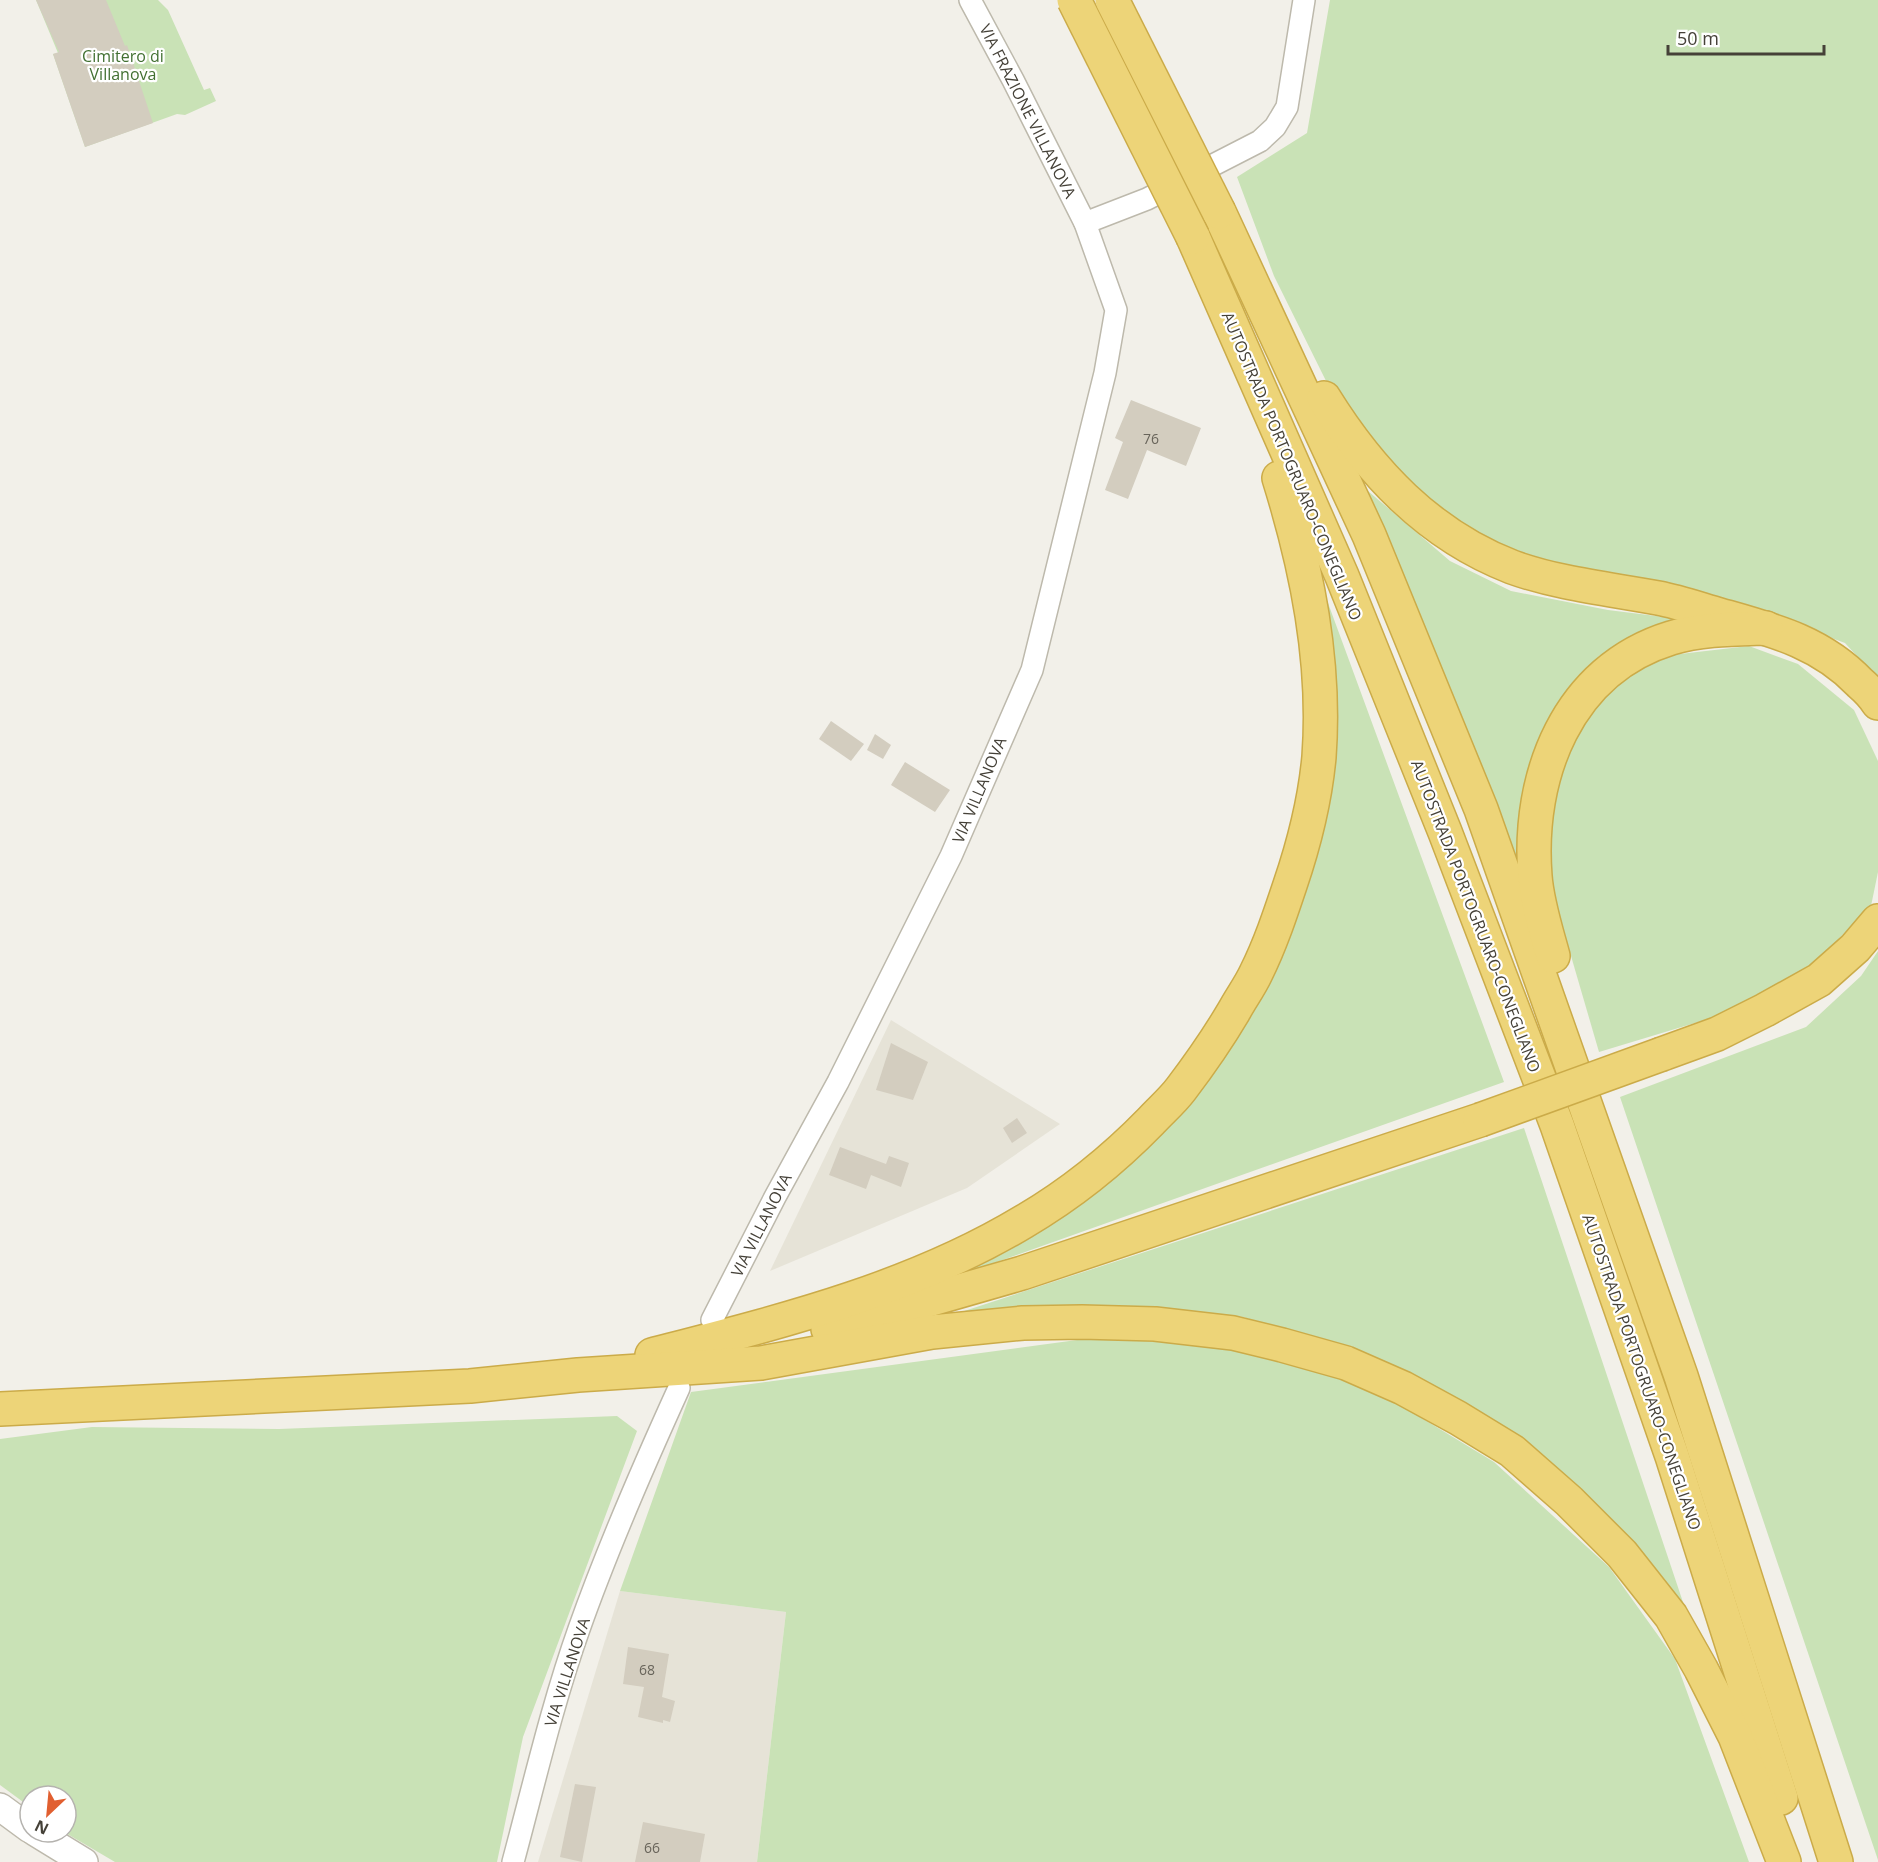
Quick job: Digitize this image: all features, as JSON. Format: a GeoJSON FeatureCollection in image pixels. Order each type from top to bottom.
{"type":"FeatureCollection","features":[{"type":"Feature","properties":{"kind":"highway","name":"AUTOSTRADA PORTOGRUARO-CONEGLIANO"},"geometry":{"type":"LineString","coordinates":[[1074,0],[1193,237],[1363,629],[1445,832],[1557,1125],[1672,1456],[1801,1862]]}},
{"type":"Feature","properties":{"kind":"highway","name":"AUTOSTRADA PORTOGRUARO-CONEGLIANO"},"geometry":{"type":"LineString","coordinates":[[1112,0],[1256,289],[1369,535],[1481,809],[1681,1376],[1836,1862]]}},
{"type":"Feature","properties":{"kind":"highway"},"geometry":{"type":"LineString","coordinates":[[1256,289],[1341,427],[1377,471],[1410,506],[1438,526],[1512,567],[1578,584],[1662,599],[1766,628],[1806,643],[1843,665],[1878,703]]}},
{"type":"Feature","properties":{"kind":"highway"},"geometry":{"type":"LineString","coordinates":[[578,1375],[754,1328],[879,1290],[944,1263],[1021,1223],[1078,1187],[1129,1144],[1180,1091],[1220,1034],[1255,975],[1277,923],[1297,863],[1311,812],[1319,758],[1320,693],[1312,604],[1290,513],[1229,320]]}},
{"type":"Feature","properties":{"kind":"highway"},"geometry":{"type":"LineString","coordinates":[[1681,1376],[1639,1202],[1557,970],[1543,919],[1535,877],[1534,830],[1541,781],[1551,750],[1568,716],[1610,671],[1639,651],[1672,638],[1712,630],[1766,628]]}},
{"type":"Feature","properties":{"kind":"highway"},"geometry":{"type":"LineString","coordinates":[[578,1375],[826,1330],[1022,1273],[1480,1120],[1717,1034],[1766,1010],[1819,980],[1855,948],[1878,921]]}},
{"type":"Feature","properties":{"kind":"highway"},"geometry":{"type":"LineString","coordinates":[[0,1409],[447,1387],[761,1362],[932,1332],[1023,1323],[1155,1324],[1233,1333],[1282,1345],[1346,1363],[1403,1388],[1512,1451],[1569,1501],[1622,1554],[1671,1616],[1701,1669],[1735,1736],[1784,1862]]}},
{"type":"Feature","properties":{"kind":"street","name":"VIA FRAZIONE VILLANOVA"},"geometry":{"type":"LineString","coordinates":[[970,0],[1085,223]]}},
{"type":"Feature","properties":{"kind":"street"},"geometry":{"type":"LineString","coordinates":[[1085,223],[1147,200],[1260,141],[1275,127],[1287,107],[1304,0]]}},
{"type":"Feature","properties":{"kind":"street","name":"VIA VILLANOVA"},"geometry":{"type":"LineString","coordinates":[[712,1320],[775,1197],[838,1082],[951,856],[1032,670],[1105,373],[1116,310],[1085,223]]}},
{"type":"Feature","properties":{"kind":"street","name":"VIA VILLANOVA"},"geometry":{"type":"LineString","coordinates":[[513,1862],[555,1705],[579,1629],[629,1498],[679,1388]]}},
{"type":"Feature","properties":{"kind":"street"},"geometry":{"type":"LineString","coordinates":[[0,1807],[18,1820]]}},
{"type":"Feature","properties":{"kind":"street"},"geometry":{"type":"LineString","coordinates":[[55,1844],[84,1862]]}},
{"type":"Feature","properties":{"kind":"shaded area"},"geometry":{"type":"Polygon","coordinates":[[[891,1020],[1060,1124],[967,1188],[770,1271],[891,1020]]]}},
{"type":"Feature","properties":{"kind":"shaded area"},"geometry":{"type":"Polygon","coordinates":[[[620,1591],[786,1612],[757,1862],[538,1862],[620,1591]]]}},
{"type":"Feature","properties":{"kind":"green space","name":"Cimitero di Villanova"},"geometry":{"type":"Polygon","coordinates":[[[36,0],[158,0],[168,10],[204,90],[210,88],[216,101],[185,115],[177,114],[85,147],[53,54],[58,53],[36,0]]]}},
{"type":"Feature","properties":{"kind":"green space"},"geometry":{"type":"Polygon","coordinates":[[[1330,0],[1878,0],[1878,679],[1845,643],[1750,608],[1531,561],[1447,525],[1401,488],[1330,389],[1274,276],[1237,177],[1307,133],[1330,0]]]}},
{"type":"Feature","properties":{"kind":"green space"},"geometry":{"type":"Polygon","coordinates":[[[1368,491],[1450,561],[1511,591],[1608,610],[1680,619],[1599,656],[1551,718],[1522,874],[1368,491]]]}},
{"type":"Feature","properties":{"kind":"green space"},"geometry":{"type":"Polygon","coordinates":[[[1321,584],[1504,1082],[935,1284],[1131,1156],[1292,912],[1321,584]]]}},
{"type":"Feature","properties":{"kind":"green space"},"geometry":{"type":"Polygon","coordinates":[[[1749,646],[1798,664],[1854,710],[1878,761],[1878,872],[1871,906],[1817,961],[1728,1013],[1599,1052],[1548,877],[1557,769],[1592,705],[1654,657],[1749,646]]]}},
{"type":"Feature","properties":{"kind":"green space"},"geometry":{"type":"Polygon","coordinates":[[[1878,951],[1878,1860],[1620,1097],[1806,1027],[1861,976],[1878,951]]]}},
{"type":"Feature","properties":{"kind":"green space"},"geometry":{"type":"Polygon","coordinates":[[[1524,1128],[1693,1632],[1581,1490],[1370,1359],[1243,1317],[1109,1307],[955,1314],[1524,1128]]]}},
{"type":"Feature","properties":{"kind":"green space"},"geometry":{"type":"Polygon","coordinates":[[[1099,1337],[1238,1349],[1369,1386],[1494,1462],[1609,1567],[1675,1659],[1749,1862],[757,1862],[786,1612],[620,1591],[691,1392],[1099,1337]]]}},
{"type":"Feature","properties":{"kind":"green space"},"geometry":{"type":"Polygon","coordinates":[[[617,1416],[637,1431],[523,1737],[497,1862],[115,1862],[78,1840],[78,1784],[18,1784],[18,1798],[0,1785],[0,1439],[92,1427],[279,1429],[617,1416]]]}},
{"type":"Feature","properties":{"kind":"building"},"geometry":{"type":"Polygon","coordinates":[[[36,0],[106,0],[125,46],[127,45],[153,123],[85,147],[53,54],[59,52],[36,0]]]}},
{"type":"Feature","properties":{"kind":"building"},"geometry":{"type":"Polygon","coordinates":[[[1131,400],[1201,428],[1186,466],[1147,450],[1128,499],[1105,490],[1123,442],[1115,438],[1131,400]]]}},
{"type":"Feature","properties":{"kind":"building"},"geometry":{"type":"Polygon","coordinates":[[[831,721],[864,744],[851,761],[819,739],[831,721]]]}},
{"type":"Feature","properties":{"kind":"building"},"geometry":{"type":"Polygon","coordinates":[[[875,734],[891,745],[883,759],[867,750],[875,734]]]}},
{"type":"Feature","properties":{"kind":"building"},"geometry":{"type":"Polygon","coordinates":[[[905,762],[950,790],[935,812],[891,785],[905,762]]]}},
{"type":"Feature","properties":{"kind":"building"},"geometry":{"type":"Polygon","coordinates":[[[891,1043],[928,1062],[913,1100],[876,1090],[891,1043]]]}},
{"type":"Feature","properties":{"kind":"building"},"geometry":{"type":"Polygon","coordinates":[[[1017,1118],[1027,1133],[1012,1143],[1003,1128],[1017,1118]]]}},
{"type":"Feature","properties":{"kind":"building"},"geometry":{"type":"Polygon","coordinates":[[[840,1147],[886,1164],[889,1156],[909,1163],[901,1187],[871,1175],[866,1189],[829,1175],[840,1147]]]}},
{"type":"Feature","properties":{"kind":"building"},"geometry":{"type":"Polygon","coordinates":[[[628,1647],[669,1654],[662,1697],[675,1701],[670,1722],[663,1720],[663,1723],[638,1717],[644,1687],[623,1684],[628,1647]]]}},
{"type":"Feature","properties":{"kind":"building"},"geometry":{"type":"Polygon","coordinates":[[[575,1784],[596,1787],[582,1862],[560,1857],[575,1784]]]}},
{"type":"Feature","properties":{"kind":"building"},"geometry":{"type":"Polygon","coordinates":[[[643,1822],[705,1834],[700,1862],[635,1862],[643,1822]]]}}]}
